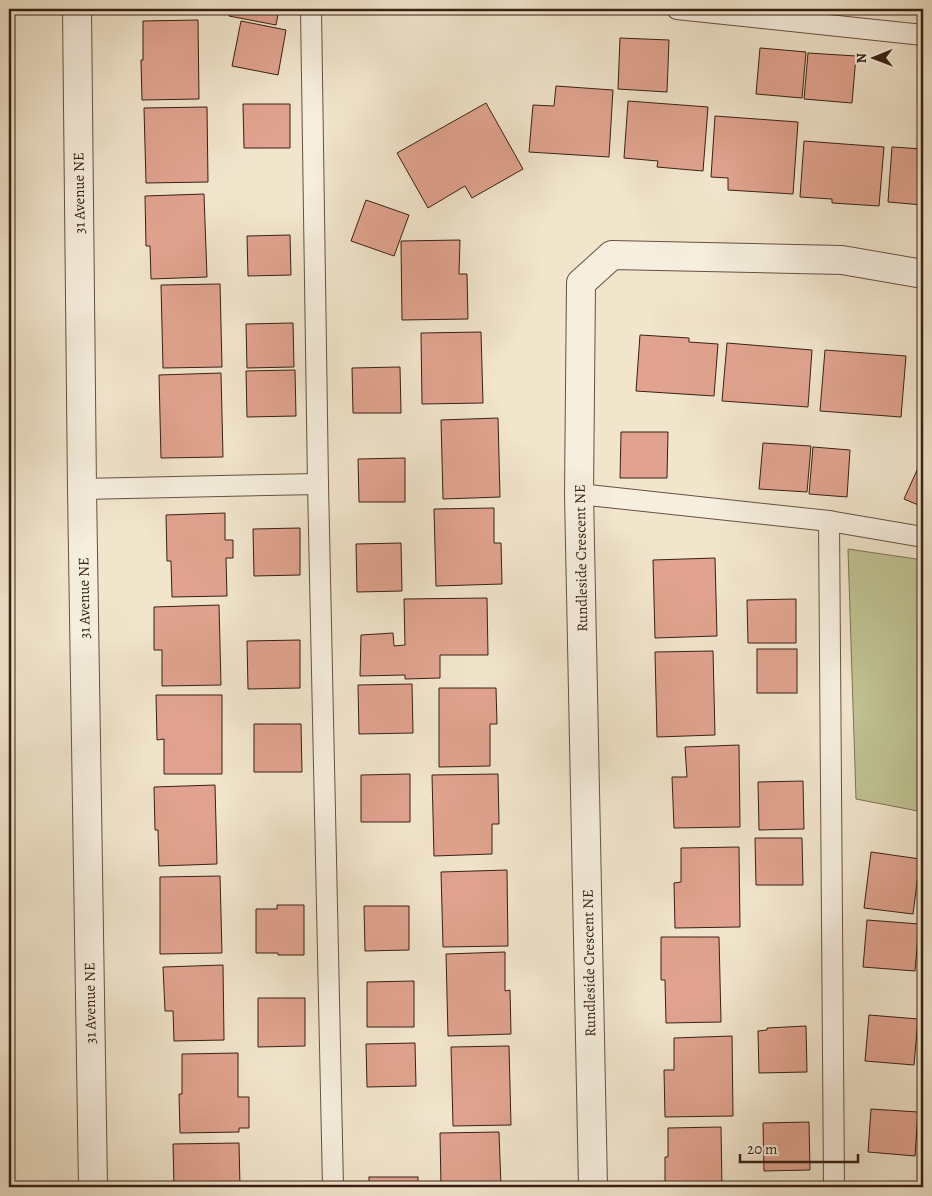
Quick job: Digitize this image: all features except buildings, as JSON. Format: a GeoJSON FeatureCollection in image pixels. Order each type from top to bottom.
{"type":"FeatureCollection","features":[{"type":"Feature","properties":{"kind":"street","name":"31 Avenue NE"},"geometry":{"type":"LineString","coordinates":[[77,9],[82,489],[93,1187]]}},
{"type":"Feature","properties":{"kind":"street","name":"Rundleside Crescent NE"},"geometry":{"type":"LineString","coordinates":[[593,1187],[579,494],[581,283],[612,255],[842,260],[923,274]]}},
{"type":"Feature","properties":{"kind":"lane"},"geometry":{"type":"LineString","coordinates":[[311,9],[318,484],[333,1187]]}},
{"type":"Feature","properties":{"kind":"lane"},"geometry":{"type":"LineString","coordinates":[[677,9],[923,35]]}},
{"type":"Feature","properties":{"kind":"lane"},"geometry":{"type":"LineString","coordinates":[[82,489],[318,484]]}},
{"type":"Feature","properties":{"kind":"lane"},"geometry":{"type":"LineString","coordinates":[[579,494],[830,521],[923,536]]}},
{"type":"Feature","properties":{"kind":"lane"},"geometry":{"type":"LineString","coordinates":[[830,521],[834,1187]]}},
{"type":"Feature","properties":{"kind":"green space"},"geometry":{"type":"Polygon","coordinates":[[[848,549],[923,560],[923,812],[856,799],[848,549]]]}}]}
